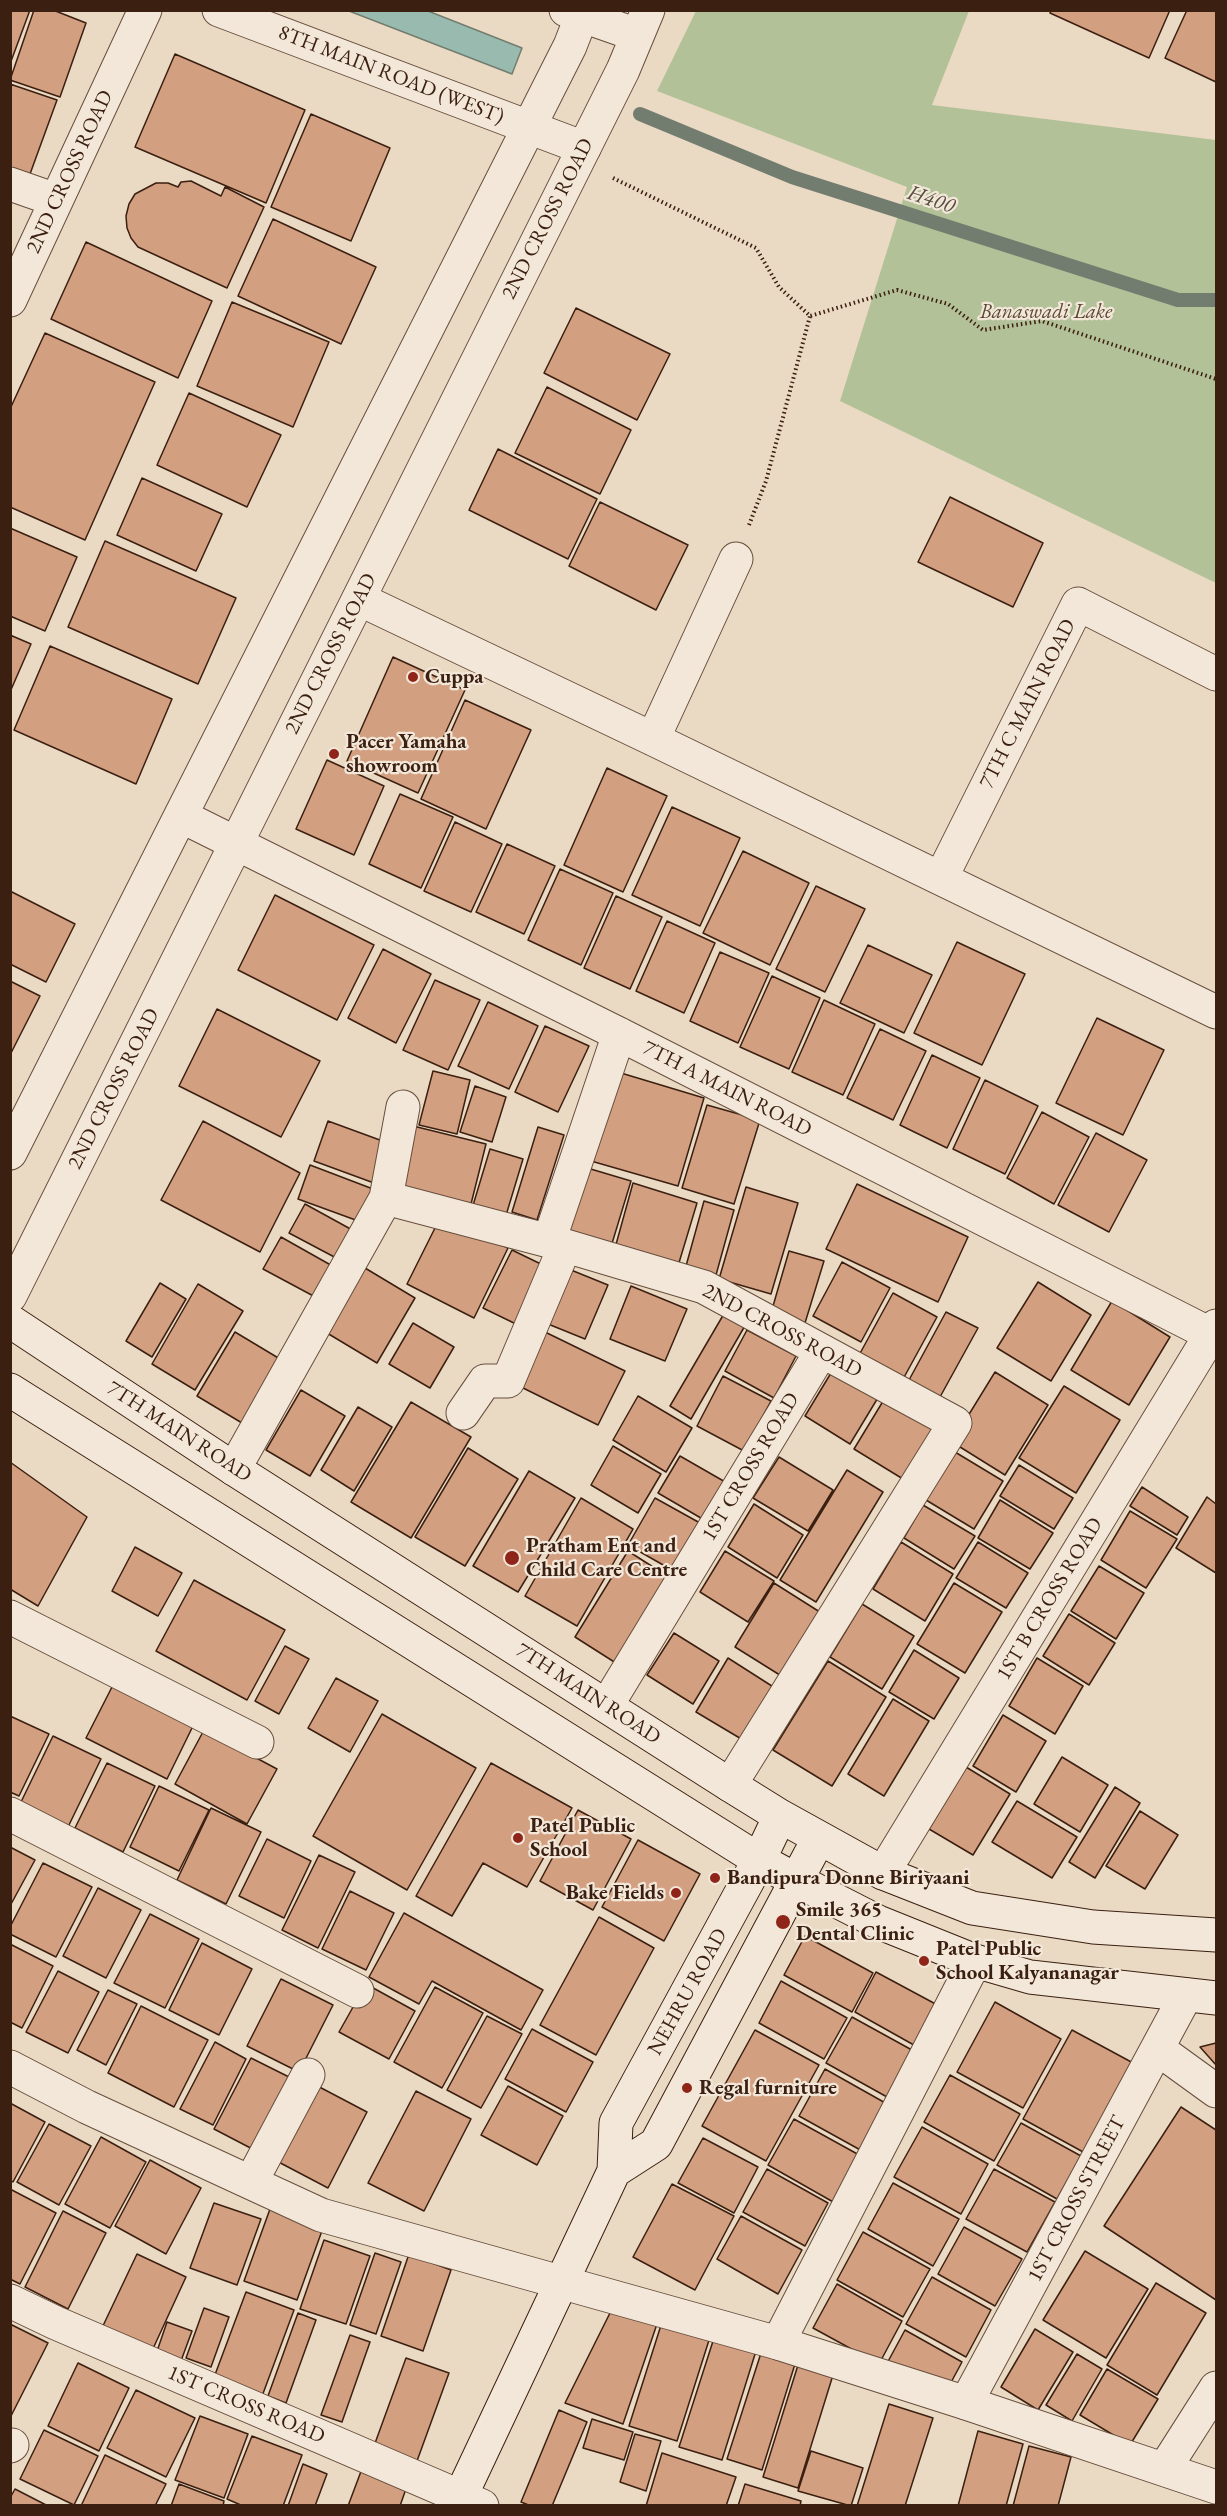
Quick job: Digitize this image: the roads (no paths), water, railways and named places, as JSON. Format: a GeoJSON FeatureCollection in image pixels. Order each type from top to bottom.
{"type":"FeatureCollection","features":[{"type":"Feature","properties":{"kind":"street","name":"2ND CROSS ROAD"},"geometry":{"type":"LineString","coordinates":[[10,300],[146,10]]}},
{"type":"Feature","properties":{"kind":"street","name":"8TH MAIN ROAD (WEST)"},"geometry":{"type":"LineString","coordinates":[[219,10],[529,128],[581,155]]}},
{"type":"Feature","properties":{"kind":"street"},"geometry":{"type":"LineString","coordinates":[[10,1153],[529,128],[575,21],[642,23]]}},
{"type":"Feature","properties":{"kind":"street","name":"2ND CROSS ROAD"},"geometry":{"type":"LineString","coordinates":[[10,1296],[581,155],[623,70],[642,23]]}},
{"type":"Feature","properties":{"kind":"street"},"geometry":{"type":"LineString","coordinates":[[10,184],[56,200]]}},
{"type":"Feature","properties":{"kind":"street"},"geometry":{"type":"LineString","coordinates":[[653,739],[736,559]]}},
{"type":"Feature","properties":{"kind":"street"},"geometry":{"type":"LineString","coordinates":[[359,599],[1216,1012]]}},
{"type":"Feature","properties":{"kind":"street","name":"7TH C MAIN ROAD"},"geometry":{"type":"LineString","coordinates":[[940,878],[1078,604],[1216,674]]}},
{"type":"Feature","properties":{"kind":"street","name":"7TH A MAIN ROAD"},"geometry":{"type":"LineString","coordinates":[[180,816],[1215,1333]]}},
{"type":"Feature","properties":{"kind":"street"},"geometry":{"type":"LineString","coordinates":[[464,1413],[485,1381],[508,1381],[557,1244],[620,1034]]}},
{"type":"Feature","properties":{"kind":"street"},"geometry":{"type":"LineString","coordinates":[[234,1469],[386,1198],[403,1107]]}},
{"type":"Feature","properties":{"kind":"street","name":"2ND CROSS ROAD"},"geometry":{"type":"LineString","coordinates":[[386,1198],[704,1287],[955,1423],[730,1785]]}},
{"type":"Feature","properties":{"kind":"street","name":"7TH MAIN ROAD"},"geometry":{"type":"LineString","coordinates":[[10,1321],[234,1469],[608,1705],[730,1785],[780,1816],[883,1873],[972,1908],[1042,1921],[1092,1927],[1216,1935]]}},
{"type":"Feature","properties":{"kind":"street","name":"1ST B CROSS ROAD"},"geometry":{"type":"LineString","coordinates":[[883,1873],[1215,1333]]}},
{"type":"Feature","properties":{"kind":"street","name":"1ST CROSS ROAD"},"geometry":{"type":"LineString","coordinates":[[608,1705],[821,1352]]}},
{"type":"Feature","properties":{"kind":"street"},"geometry":{"type":"LineString","coordinates":[[10,1390],[759,1860],[796,1880],[879,1922],[975,1961],[1030,1977],[1202,1996]]}},
{"type":"Feature","properties":{"kind":"street"},"geometry":{"type":"LineString","coordinates":[[10,1617],[257,1743]]}},
{"type":"Feature","properties":{"kind":"street"},"geometry":{"type":"LineString","coordinates":[[10,1814],[357,1991]]}},
{"type":"Feature","properties":{"kind":"street","name":"NEHRU ROAD"},"geometry":{"type":"LineString","coordinates":[[466,2503],[560,2282],[614,2171],[616,2124],[759,1860],[780,1816]]}},
{"type":"Feature","properties":{"kind":"street","name":"NEHRU ROAD"},"geometry":{"type":"LineString","coordinates":[[614,2171],[656,2144],[819,1838]]}},
{"type":"Feature","properties":{"kind":"street"},"geometry":{"type":"LineString","coordinates":[[778,2343],[975,1961]]}},
{"type":"Feature","properties":{"kind":"street","name":"1ST CROSS STREET"},"geometry":{"type":"LineString","coordinates":[[966,2403],[1158,2049],[1202,1996]]}},
{"type":"Feature","properties":{"kind":"street"},"geometry":{"type":"LineString","coordinates":[[1158,2049],[1216,2091]]}},
{"type":"Feature","properties":{"kind":"street"},"geometry":{"type":"LineString","coordinates":[[10,2067],[87,2107],[321,2215],[778,2343],[1165,2468],[1216,2487]]}},
{"type":"Feature","properties":{"kind":"street"},"geometry":{"type":"LineString","coordinates":[[251,2182],[308,2075]]}},
{"type":"Feature","properties":{"kind":"street","name":"1ST CROSS ROAD"},"geometry":{"type":"LineString","coordinates":[[10,2301],[466,2503]]}},
{"type":"Feature","properties":{"kind":"street"},"geometry":{"type":"LineString","coordinates":[[1165,2468],[1216,2388]]}},
{"type":"Feature","properties":{"kind":"water"},"geometry":{"type":"Polygon","coordinates":[[[349,11],[428,11],[522,48],[512,74],[349,11]]]}},
{"type":"Feature","properties":{"kind":"waterway","name":"H400"},"geometry":{"type":"LineString","coordinates":[[640,114],[792,177],[1178,300],[1216,300]]}},
{"type":"Feature","properties":{"kind":"place","name":"Cuppa"},"geometry":{"type":"Point","coordinates":[413,677]}},
{"type":"Feature","properties":{"kind":"place","name":"Pacer Yamaha showroom"},"geometry":{"type":"Point","coordinates":[334,754]}},
{"type":"Feature","properties":{"kind":"place","name":"Pratham Ent and Child Care Centre"},"geometry":{"type":"Point","coordinates":[512,1558]}},
{"type":"Feature","properties":{"kind":"place","name":"Patel Public School"},"geometry":{"type":"Point","coordinates":[518,1838]}},
{"type":"Feature","properties":{"kind":"place","name":"Bandipura Donne Biriyaani"},"geometry":{"type":"Point","coordinates":[715,1878]}},
{"type":"Feature","properties":{"kind":"place","name":"Bake Fields"},"geometry":{"type":"Point","coordinates":[676,1893]}},
{"type":"Feature","properties":{"kind":"place","name":"Smile 365 Dental Clinic"},"geometry":{"type":"Point","coordinates":[783,1922]}},
{"type":"Feature","properties":{"kind":"place","name":"Patel Public School Kalyananagar"},"geometry":{"type":"Point","coordinates":[924,1961]}},
{"type":"Feature","properties":{"kind":"place","name":"Regal furniture"},"geometry":{"type":"Point","coordinates":[687,2088]}},
{"type":"Feature","properties":{"kind":"park label","name":"Banaswadi Lake"},"geometry":{"type":"Point","coordinates":[1046,312]}}]}
